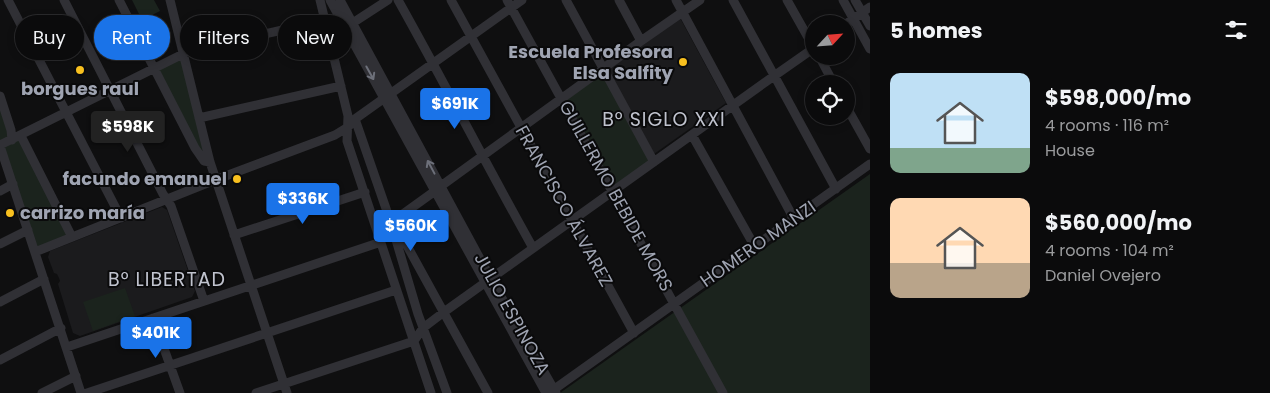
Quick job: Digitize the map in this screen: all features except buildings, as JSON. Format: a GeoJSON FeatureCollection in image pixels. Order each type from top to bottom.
{"type":"FeatureCollection","features":[{"type":"Feature","properties":{"kind":"street"},"geometry":{"type":"LineString","coordinates":[[8,0],[121,218]]}},
{"type":"Feature","properties":{"kind":"street"},"geometry":{"type":"LineString","coordinates":[[64,0],[171,206],[204,301]]}},
{"type":"Feature","properties":{"kind":"street"},"geometry":{"type":"LineString","coordinates":[[119,0],[195,148],[204,161],[210,162]]}},
{"type":"Feature","properties":{"kind":"street"},"geometry":{"type":"LineString","coordinates":[[170,0],[180,44]]}},
{"type":"Feature","properties":{"kind":"street"},"geometry":{"type":"LineString","coordinates":[[320,0],[324,15]]}},
{"type":"Feature","properties":{"kind":"street"},"geometry":{"type":"LineString","coordinates":[[330,0],[341,15]]}},
{"type":"Feature","properties":{"kind":"street"},"geometry":{"type":"LineString","coordinates":[[340,0],[344,15]]}},
{"type":"Feature","properties":{"kind":"street"},"geometry":{"type":"LineString","coordinates":[[352,18],[388,0]]}},
{"type":"Feature","properties":{"kind":"street"},"geometry":{"type":"LineString","coordinates":[[398,0],[533,248]]}},
{"type":"Feature","properties":{"kind":"street","name":"FRANCISCO ÁLVAREZ"},"geometry":{"type":"LineString","coordinates":[[451,0],[634,332]]}},
{"type":"Feature","properties":{"kind":"street"},"geometry":{"type":"LineString","coordinates":[[35,252],[215,180],[335,135],[471,36],[509,4],[522,0]]}},
{"type":"Feature","properties":{"kind":"street"},"geometry":{"type":"LineString","coordinates":[[566,0],[654,162]]}},
{"type":"Feature","properties":{"kind":"street"},"geometry":{"type":"LineString","coordinates":[[619,0],[641,41]]}},
{"type":"Feature","properties":{"kind":"street"},"geometry":{"type":"LineString","coordinates":[[676,0],[794,219]]}},
{"type":"Feature","properties":{"kind":"street"},"geometry":{"type":"LineString","coordinates":[[378,232],[603,68],[700,0]]}},
{"type":"Feature","properties":{"kind":"street"},"geometry":{"type":"LineString","coordinates":[[733,0],[836,189]]}},
{"type":"Feature","properties":{"kind":"street"},"geometry":{"type":"LineString","coordinates":[[787,0],[805,32]]}},
{"type":"Feature","properties":{"kind":"street"},"geometry":{"type":"LineString","coordinates":[[843,0],[848,15]]}},
{"type":"Feature","properties":{"kind":"street"},"geometry":{"type":"LineString","coordinates":[[855,0],[870,26]]}},
{"type":"Feature","properties":{"kind":"street","name":"GUILLERMO BEBIDE MORS"},"geometry":{"type":"LineString","coordinates":[[509,4],[723,393]]}},
{"type":"Feature","properties":{"kind":"street"},"geometry":{"type":"LineString","coordinates":[[855,18],[870,7]]}},
{"type":"Feature","properties":{"kind":"street"},"geometry":{"type":"LineString","coordinates":[[855,28],[870,49]]}},
{"type":"Feature","properties":{"kind":"street","name":"JULIO ESPINOZA"},"geometry":{"type":"LineString","coordinates":[[352,32],[551,392]]}},
{"type":"Feature","properties":{"kind":"street"},"geometry":{"type":"LineString","coordinates":[[81,393],[0,145],[180,54]]}},
{"type":"Feature","properties":{"kind":"street"},"geometry":{"type":"LineString","coordinates":[[256,393],[414,341],[423,328],[444,312],[805,54]]}},
{"type":"Feature","properties":{"kind":"street"},"geometry":{"type":"LineString","coordinates":[[184,60],[215,180],[287,393]]}},
{"type":"Feature","properties":{"kind":"street"},"geometry":{"type":"LineString","coordinates":[[335,60],[348,116],[347,141],[431,391],[442,380]]}},
{"type":"Feature","properties":{"kind":"street"},"geometry":{"type":"LineString","coordinates":[[199,118],[341,86]]}},
{"type":"Feature","properties":{"kind":"street"},"geometry":{"type":"LineString","coordinates":[[0,96],[11,130],[12,140]]}},
{"type":"Feature","properties":{"kind":"street"},"geometry":{"type":"LineString","coordinates":[[355,119],[392,222],[401,261],[447,393]]}},
{"type":"Feature","properties":{"kind":"street"},"geometry":{"type":"LineString","coordinates":[[855,122],[870,149]]}},
{"type":"Feature","properties":{"kind":"street"},"geometry":{"type":"LineString","coordinates":[[692,135],[755,247]]}},
{"type":"Feature","properties":{"kind":"street"},"geometry":{"type":"LineString","coordinates":[[21,136],[72,237]]}},
{"type":"Feature","properties":{"kind":"street","name":"HOMERO MANZI"},"geometry":{"type":"LineString","coordinates":[[551,392],[870,164]]}},
{"type":"Feature","properties":{"kind":"street"},"geometry":{"type":"LineString","coordinates":[[0,190],[13,184]]}},
{"type":"Feature","properties":{"kind":"street"},"geometry":{"type":"LineString","coordinates":[[234,235],[365,192]]}},
{"type":"Feature","properties":{"kind":"street"},"geometry":{"type":"LineString","coordinates":[[392,222],[488,393]]}},
{"type":"Feature","properties":{"kind":"street"},"geometry":{"type":"LineString","coordinates":[[0,244],[28,230]]}},
{"type":"Feature","properties":{"kind":"street"},"geometry":{"type":"LineString","coordinates":[[67,347],[381,242]]}},
{"type":"Feature","properties":{"kind":"street"},"geometry":{"type":"LineString","coordinates":[[0,302],[44,279]]}},
{"type":"Feature","properties":{"kind":"street"},"geometry":{"type":"LineString","coordinates":[[87,393],[396,290]]}},
{"type":"Feature","properties":{"kind":"street"},"geometry":{"type":"LineString","coordinates":[[154,318],[180,393]]}},
{"type":"Feature","properties":{"kind":"street"},"geometry":{"type":"LineString","coordinates":[[0,360],[61,328]]}},
{"type":"Feature","properties":{"kind":"street"},"geometry":{"type":"LineString","coordinates":[[42,393],[76,376]]}},
{"type":"Feature","properties":{"kind":"shaded area"},"geometry":{"type":"Polygon","coordinates":[[[132,0],[154,0],[160,11],[152,15],[140,15],[132,0]]]}},
{"type":"Feature","properties":{"kind":"shaded area"},"geometry":{"type":"Polygon","coordinates":[[[680,18],[726,103],[654,154],[608,70],[680,18]]]}},
{"type":"Feature","properties":{"kind":"shaded area"},"geometry":{"type":"Polygon","coordinates":[[[180,54],[180,60],[184,60],[210,162],[201,157],[153,69],[180,54]]]}},
{"type":"Feature","properties":{"kind":"shaded area"},"geometry":{"type":"Polygon","coordinates":[[[602,73],[651,161],[612,188],[565,99],[602,73]]]}},
{"type":"Feature","properties":{"kind":"shaded area"},"geometry":{"type":"Polygon","coordinates":[[[0,98],[11,140],[21,136],[72,237],[35,252],[0,146],[0,98]]]}},
{"type":"Feature","properties":{"kind":"shaded area"},"geometry":{"type":"Polygon","coordinates":[[[870,174],[870,393],[560,393],[870,174]]]}},
{"type":"Feature","properties":{"kind":"shaded area"},"geometry":{"type":"Polygon","coordinates":[[[162,207],[167,210],[195,291],[192,297],[80,336],[73,333],[58,284],[60,281],[57,274],[54,273],[48,257],[50,251],[162,207]]]}},
{"type":"Feature","properties":{"kind":"shaded area"},"geometry":{"type":"Polygon","coordinates":[[[125,288],[135,316],[93,331],[83,302],[125,288]]]}},
{"type":"Feature","properties":{"kind":"place","name":"Escuela Profesora Elsa Salfity"},"geometry":{"type":"Point","coordinates":[683,62]}},
{"type":"Feature","properties":{"kind":"place","name":"borgues raul"},"geometry":{"type":"Point","coordinates":[80,70]}},
{"type":"Feature","properties":{"kind":"place","name":"facundo emanuel"},"geometry":{"type":"Point","coordinates":[237,179]}},
{"type":"Feature","properties":{"kind":"place","name":"carrizo maría"},"geometry":{"type":"Point","coordinates":[10,213]}},
{"type":"Feature","properties":{"kind":"district","name":"B° SIGLO XXI"},"geometry":{"type":"Point","coordinates":[664,119]}},
{"type":"Feature","properties":{"kind":"district","name":"B° LIBERTAD"},"geometry":{"type":"Point","coordinates":[167,279]}}]}
